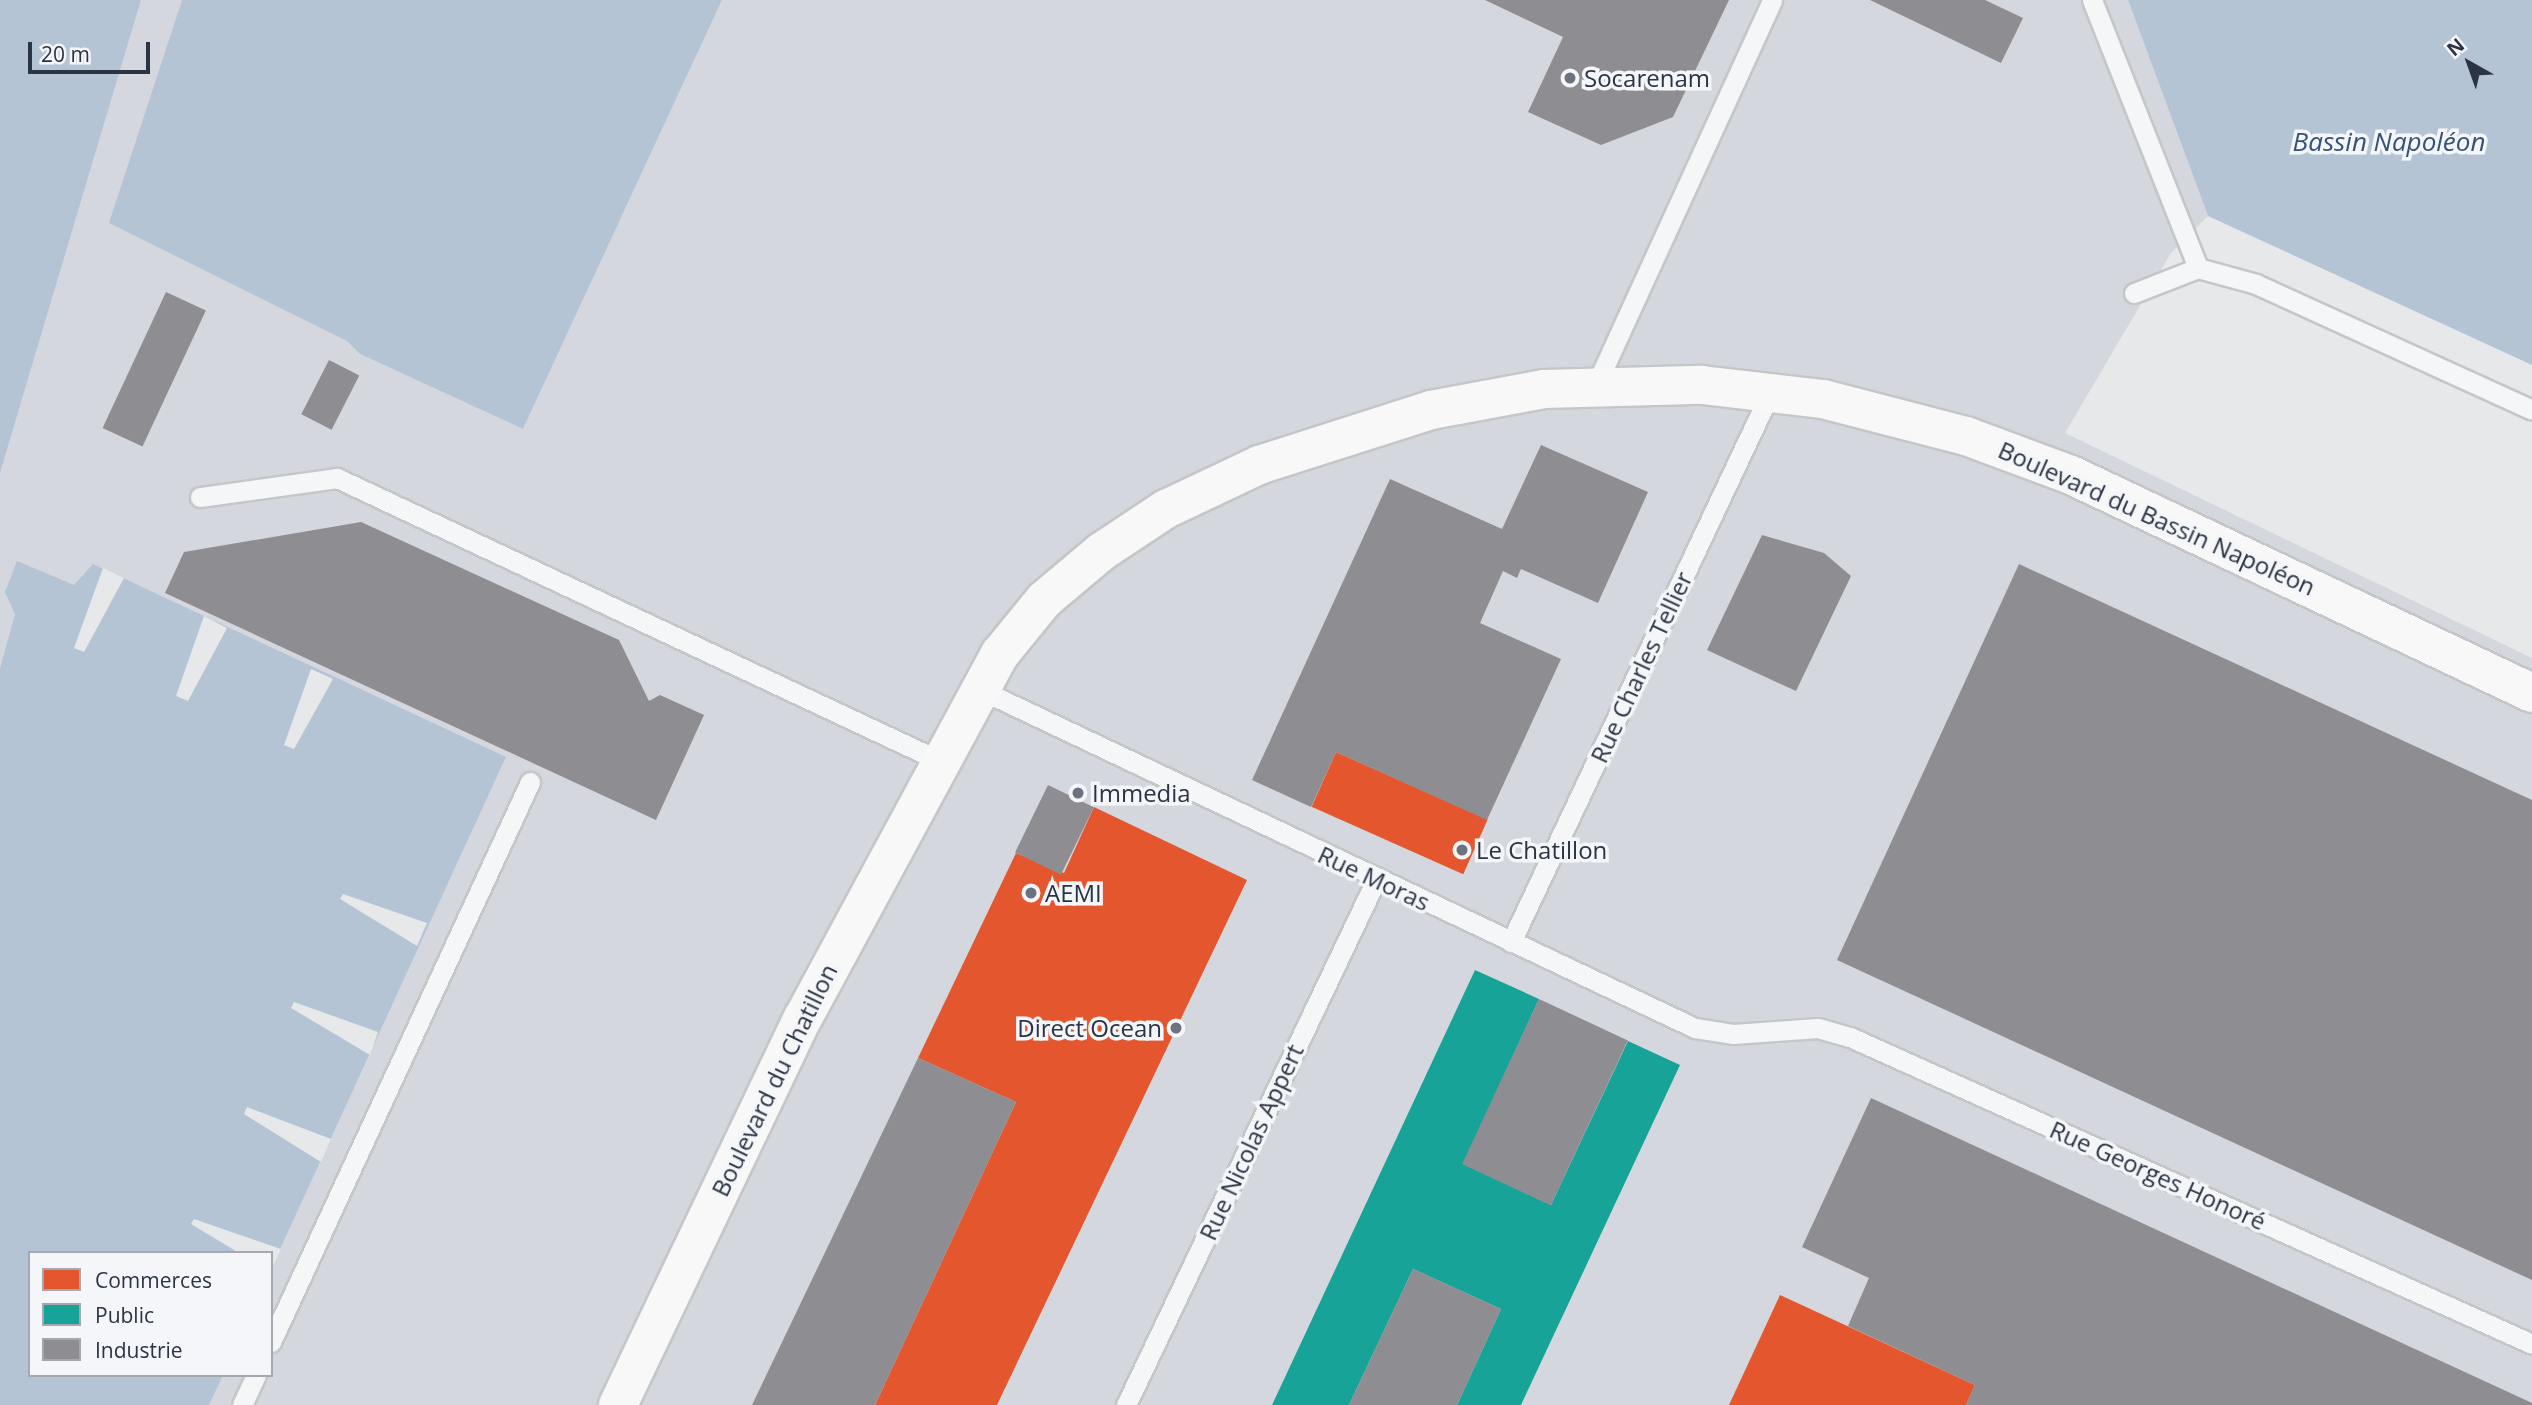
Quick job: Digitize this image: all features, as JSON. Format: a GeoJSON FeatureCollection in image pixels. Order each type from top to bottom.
{"type":"FeatureCollection","features":[{"type":"Feature","properties":{"kind":"main road","name":"Boulevard du Bassin Napoléon"},"geometry":{"type":"LineString","coordinates":[[940,761],[979,689],[1025,622],[1063,583],[1146,522],[1213,484],[1431,410],[1595,385],[1771,391],[1896,416],[2046,465],[2532,693]]}},
{"type":"Feature","properties":{"kind":"main road","name":"Boulevard du Chatillon"},"geometry":{"type":"LineString","coordinates":[[618,1405],[776,1070],[940,761]]}},
{"type":"Feature","properties":{"kind":"lane"},"geometry":{"type":"LineString","coordinates":[[1595,385],[1772,0]]}},
{"type":"Feature","properties":{"kind":"lane"},"geometry":{"type":"LineString","coordinates":[[2092,0],[2198,268]]}},
{"type":"Feature","properties":{"kind":"lane"},"geometry":{"type":"LineString","coordinates":[[2134,293],[2198,268],[2256,284],[2532,410]]}},
{"type":"Feature","properties":{"kind":"lane","name":"Rue Charles Tellier"},"geometry":{"type":"LineString","coordinates":[[1511,942],[1771,391]]}},
{"type":"Feature","properties":{"kind":"lane"},"geometry":{"type":"LineString","coordinates":[[200,497],[337,478],[940,761]]}},
{"type":"Feature","properties":{"kind":"lane","name":"Rue Moras"},"geometry":{"type":"LineString","coordinates":[[979,689],[1376,880],[1695,1028],[1733,1034],[1778,1029]]}},
{"type":"Feature","properties":{"kind":"lane"},"geometry":{"type":"LineString","coordinates":[[273,1338],[530,782]]}},
{"type":"Feature","properties":{"kind":"lane","name":"Rue Nicolas Appert"},"geometry":{"type":"LineString","coordinates":[[1126,1405],[1376,880]]}},
{"type":"Feature","properties":{"kind":"lane","name":"Rue Georges Honoré"},"geometry":{"type":"LineString","coordinates":[[1778,1029],[1836,1032],[2532,1344]]}},
{"type":"Feature","properties":{"kind":"lane"},"geometry":{"type":"LineString","coordinates":[[242,1405],[255,1377]]}},
{"type":"Feature","properties":{"kind":"shaded area"},"geometry":{"type":"Polygon","coordinates":[[[141,0],[182,0],[110,223],[348,341],[360,354],[523,429],[722,0],[2128,0],[2208,216],[2171,253],[2065,433],[2532,658],[2532,1405],[209,1405],[221,1377],[273,1377],[273,1265],[506,757],[75,585],[15,614],[0,668],[0,473],[141,0]]]}},
{"type":"Feature","properties":{"kind":"water"},"geometry":{"type":"Polygon","coordinates":[[[0,0],[141,0],[0,473],[0,0]]]}},
{"type":"Feature","properties":{"kind":"water"},"geometry":{"type":"Polygon","coordinates":[[[182,0],[722,0],[523,429],[360,354],[347,341],[109,223],[182,0]]]}},
{"type":"Feature","properties":{"kind":"water","name":"Bassin Napoléon"},"geometry":{"type":"Polygon","coordinates":[[[2128,0],[2532,0],[2532,365],[2208,216],[2128,0]]]}},
{"type":"Feature","properties":{"kind":"water"},"geometry":{"type":"Polygon","coordinates":[[[17,561],[74,585],[93,564],[506,757],[273,1265],[273,1251],[28,1251],[28,1377],[222,1377],[209,1405],[0,1405],[0,668],[15,614],[5,592],[17,561]]]}},
{"type":"Feature","properties":{"kind":"pier"},"geometry":{"type":"Polygon","coordinates":[[[103,568],[124,578],[84,652],[74,648],[103,568]]]}},
{"type":"Feature","properties":{"kind":"pier"},"geometry":{"type":"Polygon","coordinates":[[[204,616],[227,628],[188,701],[176,696],[204,616]]]}},
{"type":"Feature","properties":{"kind":"pier"},"geometry":{"type":"Polygon","coordinates":[[[311,669],[333,679],[294,749],[284,745],[311,669]]]}},
{"type":"Feature","properties":{"kind":"pier"},"geometry":{"type":"Polygon","coordinates":[[[343,894],[427,923],[417,946],[340,899],[343,894]]]}},
{"type":"Feature","properties":{"kind":"pier"},"geometry":{"type":"Polygon","coordinates":[[[294,1002],[378,1032],[370,1055],[291,1008],[294,1002]]]}},
{"type":"Feature","properties":{"kind":"pier"},"geometry":{"type":"Polygon","coordinates":[[[247,1107],[331,1139],[321,1162],[244,1114],[247,1107]]]}},
{"type":"Feature","properties":{"kind":"pier"},"geometry":{"type":"Polygon","coordinates":[[[194,1219],[281,1249],[273,1266],[273,1251],[236,1251],[191,1224],[194,1219]]]}},
{"type":"Feature","properties":{"kind":"building: Commerces"},"geometry":{"type":"Polygon","coordinates":[[[1336,752],[1488,820],[1463,874],[1312,807],[1336,752]]]}},
{"type":"Feature","properties":{"kind":"building: Commerces"},"geometry":{"type":"Polygon","coordinates":[[[1094,807],[1247,880],[997,1405],[875,1405],[1016,1102],[918,1058],[1016,853],[1064,873],[1094,807]]]}},
{"type":"Feature","properties":{"kind":"building: Commerces"},"geometry":{"type":"Polygon","coordinates":[[[1780,1295],[1975,1385],[1966,1405],[1729,1405],[1780,1295]]]}},
{"type":"Feature","properties":{"kind":"building: Public"},"geometry":{"type":"Polygon","coordinates":[[[1475,970],[1539,999],[1463,1164],[1551,1205],[1628,1041],[1680,1065],[1521,1405],[1457,1405],[1501,1309],[1413,1269],[1349,1405],[1272,1405],[1475,970]]]}},
{"type":"Feature","properties":{"kind":"building: Industrie","name":"Socarenam"},"geometry":{"type":"Polygon","coordinates":[[[1485,0],[1729,0],[1673,117],[1601,145],[1528,112],[1563,37],[1485,0]]]}},
{"type":"Feature","properties":{"kind":"building: Industrie"},"geometry":{"type":"Polygon","coordinates":[[[1870,0],[1985,0],[2023,18],[2001,63],[1870,0]]]}},
{"type":"Feature","properties":{"kind":"building: Industrie"},"geometry":{"type":"Polygon","coordinates":[[[166,292],[206,311],[142,447],[103,428],[166,292]]]}},
{"type":"Feature","properties":{"kind":"building: Industrie"},"geometry":{"type":"Polygon","coordinates":[[[329,360],[359,375],[332,430],[301,414],[329,360]]]}},
{"type":"Feature","properties":{"kind":"building: Industrie"},"geometry":{"type":"Polygon","coordinates":[[[1541,445],[1648,492],[1598,603],[1521,569],[1517,578],[1503,571],[1480,623],[1561,659],[1487,820],[1336,752],[1311,807],[1252,780],[1390,479],[1502,529],[1541,445]]]}},
{"type":"Feature","properties":{"kind":"building: Industrie"},"geometry":{"type":"Polygon","coordinates":[[[361,522],[619,640],[649,701],[660,695],[704,715],[656,820],[165,593],[184,552],[361,522]]]}},
{"type":"Feature","properties":{"kind":"building: Industrie"},"geometry":{"type":"Polygon","coordinates":[[[1762,535],[1824,553],[1851,576],[1796,691],[1707,650],[1762,535]]]}},
{"type":"Feature","properties":{"kind":"building: Industrie"},"geometry":{"type":"Polygon","coordinates":[[[2019,564],[2532,800],[2532,1280],[1837,960],[2019,564]]]}},
{"type":"Feature","properties":{"kind":"building: Industrie"},"geometry":{"type":"Polygon","coordinates":[[[1048,785],[1094,807],[1061,875],[1015,852],[1048,785]]]}},
{"type":"Feature","properties":{"kind":"building: Industrie"},"geometry":{"type":"Polygon","coordinates":[[[1539,999],[1628,1040],[1551,1205],[1462,1164],[1539,999]]]}},
{"type":"Feature","properties":{"kind":"building: Industrie"},"geometry":{"type":"Polygon","coordinates":[[[918,1058],[1016,1102],[875,1405],[752,1405],[918,1058]]]}},
{"type":"Feature","properties":{"kind":"building: Industrie"},"geometry":{"type":"Polygon","coordinates":[[[1871,1098],[2532,1405],[1966,1405],[1975,1385],[1848,1326],[1869,1278],[1802,1247],[1871,1098]]]}},
{"type":"Feature","properties":{"kind":"building: Industrie"},"geometry":{"type":"Polygon","coordinates":[[[1413,1269],[1501,1309],[1457,1405],[1349,1405],[1413,1269]]]}},
{"type":"Feature","properties":{"kind":"place","name":"Socarenam"},"geometry":{"type":"Point","coordinates":[1570,78]}},
{"type":"Feature","properties":{"kind":"place","name":"Immedia"},"geometry":{"type":"Point","coordinates":[1078,793]}},
{"type":"Feature","properties":{"kind":"place","name":"Le Chatillon"},"geometry":{"type":"Point","coordinates":[1462,850]}},
{"type":"Feature","properties":{"kind":"place","name":"AEMI"},"geometry":{"type":"Point","coordinates":[1031,893]}},
{"type":"Feature","properties":{"kind":"place","name":"Direct Ocean"},"geometry":{"type":"Point","coordinates":[1176,1028]}}]}
